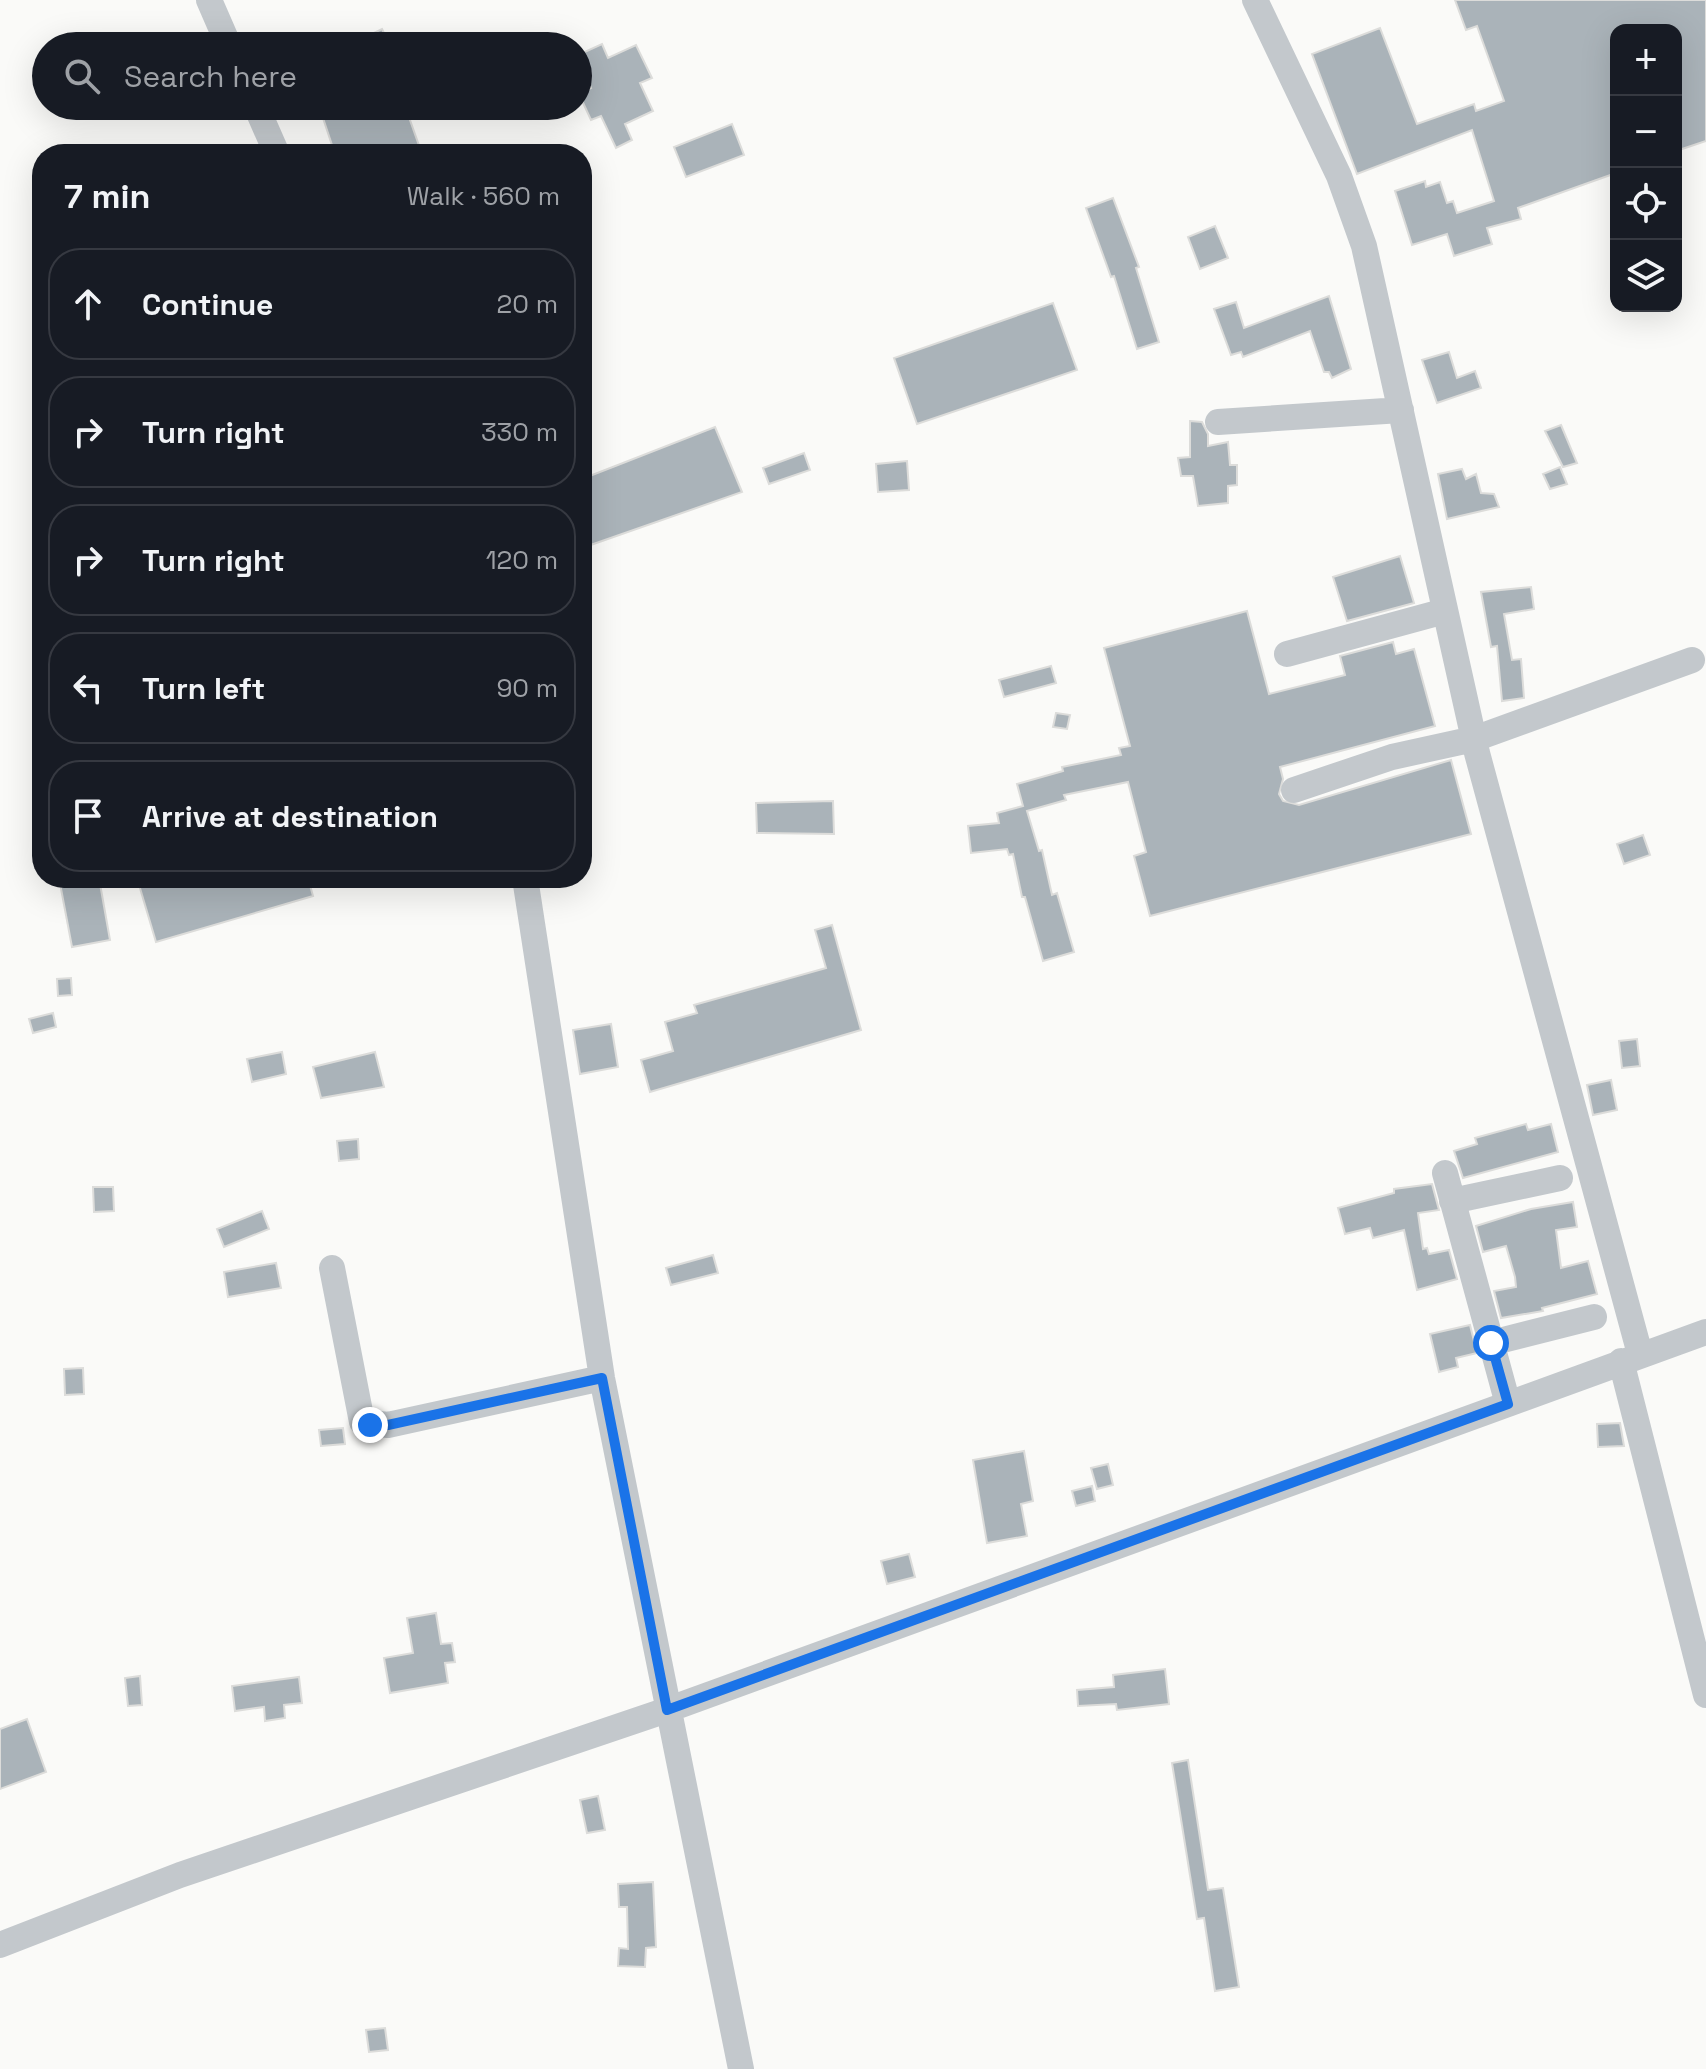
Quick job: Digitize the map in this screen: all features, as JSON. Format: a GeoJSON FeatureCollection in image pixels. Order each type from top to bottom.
{"type":"FeatureCollection","features":[{"type":"Feature","properties":{"kind":"street"},"geometry":{"type":"LineString","coordinates":[[209,0],[223,32]]}},
{"type":"Feature","properties":{"kind":"street"},"geometry":{"type":"LineString","coordinates":[[1255,0],[1339,176],[1364,246],[1474,739],[1631,1358],[1706,1695]]}},
{"type":"Feature","properties":{"kind":"street"},"geometry":{"type":"LineString","coordinates":[[262,120],[273,144]]}},
{"type":"Feature","properties":{"kind":"street"},"geometry":{"type":"LineString","coordinates":[[1218,422],[1401,410]]}},
{"type":"Feature","properties":{"kind":"street"},"geometry":{"type":"LineString","coordinates":[[1287,654],[1445,611]]}},
{"type":"Feature","properties":{"kind":"street"},"geometry":{"type":"LineString","coordinates":[[1294,790],[1406,753],[1474,739],[1692,660]]}},
{"type":"Feature","properties":{"kind":"street"},"geometry":{"type":"LineString","coordinates":[[527,888],[602,1378],[741,2069]]}},
{"type":"Feature","properties":{"kind":"street"},"geometry":{"type":"LineString","coordinates":[[1445,1173],[1508,1404]]}},
{"type":"Feature","properties":{"kind":"street"},"geometry":{"type":"LineString","coordinates":[[1452,1201],[1560,1178]]}},
{"type":"Feature","properties":{"kind":"street"},"geometry":{"type":"LineString","coordinates":[[332,1268],[362,1422],[388,1425],[602,1378]]}},
{"type":"Feature","properties":{"kind":"street"},"geometry":{"type":"LineString","coordinates":[[1491,1343],[1594,1317]]}},
{"type":"Feature","properties":{"kind":"street"},"geometry":{"type":"LineString","coordinates":[[0,1945],[180,1875],[667,1710],[1706,1332]]}},
{"type":"Feature","properties":{"kind":"building"},"geometry":{"type":"Polygon","coordinates":[[[1455,0],[1706,0],[1706,141],[1682,149],[1682,24],[1610,24],[1610,175],[1518,208],[1521,219],[1487,228],[1492,244],[1454,256],[1447,234],[1412,245],[1395,191],[1425,181],[1426,187],[1440,182],[1447,203],[1453,201],[1457,213],[1494,201],[1472,130],[1357,174],[1312,54],[1380,28],[1417,124],[1474,104],[1476,111],[1504,101],[1477,26],[1466,30],[1455,0]]]}},
{"type":"Feature","properties":{"kind":"building"},"geometry":{"type":"Polygon","coordinates":[[[602,44],[608,58],[636,45],[652,78],[640,83],[653,111],[625,124],[632,140],[616,148],[601,116],[592,120],[592,49],[602,44]]]}},
{"type":"Feature","properties":{"kind":"building"},"geometry":{"type":"Polygon","coordinates":[[[324,120],[410,120],[418,144],[332,144],[324,120]]]}},
{"type":"Feature","properties":{"kind":"building"},"geometry":{"type":"Polygon","coordinates":[[[732,124],[744,155],[686,177],[674,147],[732,124]]]}},
{"type":"Feature","properties":{"kind":"building"},"geometry":{"type":"Polygon","coordinates":[[[1113,198],[1139,267],[1136,268],[1159,342],[1137,349],[1114,276],[1111,277],[1086,208],[1113,198]]]}},
{"type":"Feature","properties":{"kind":"building"},"geometry":{"type":"Polygon","coordinates":[[[1215,226],[1228,258],[1200,269],[1188,237],[1215,226]]]}},
{"type":"Feature","properties":{"kind":"building"},"geometry":{"type":"Polygon","coordinates":[[[1329,296],[1351,369],[1332,378],[1329,372],[1324,372],[1310,331],[1243,357],[1241,352],[1231,355],[1214,309],[1236,302],[1244,328],[1329,296]]]}},
{"type":"Feature","properties":{"kind":"building"},"geometry":{"type":"Polygon","coordinates":[[[1053,303],[1077,370],[917,424],[894,358],[1053,303]]]}},
{"type":"Feature","properties":{"kind":"building"},"geometry":{"type":"Polygon","coordinates":[[[1449,352],[1457,378],[1475,371],[1481,388],[1437,403],[1422,360],[1449,352]]]}},
{"type":"Feature","properties":{"kind":"building"},"geometry":{"type":"Polygon","coordinates":[[[1190,421],[1202,422],[1208,434],[1208,446],[1228,442],[1230,465],[1237,465],[1237,485],[1228,486],[1228,503],[1198,506],[1193,476],[1181,476],[1178,458],[1190,457],[1190,421]]]}},
{"type":"Feature","properties":{"kind":"building"},"geometry":{"type":"Polygon","coordinates":[[[1561,425],[1577,463],[1563,467],[1545,431],[1561,425]]]}},
{"type":"Feature","properties":{"kind":"building"},"geometry":{"type":"Polygon","coordinates":[[[715,427],[742,492],[592,544],[592,475],[715,427]]]}},
{"type":"Feature","properties":{"kind":"building"},"geometry":{"type":"Polygon","coordinates":[[[804,453],[810,470],[769,484],[763,468],[804,453]]]}},
{"type":"Feature","properties":{"kind":"building"},"geometry":{"type":"Polygon","coordinates":[[[907,461],[909,490],[878,492],[876,464],[907,461]]]}},
{"type":"Feature","properties":{"kind":"building"},"geometry":{"type":"Polygon","coordinates":[[[1560,467],[1567,484],[1550,489],[1543,474],[1560,467]]]}},
{"type":"Feature","properties":{"kind":"building"},"geometry":{"type":"Polygon","coordinates":[[[1462,469],[1466,479],[1476,474],[1481,493],[1494,494],[1499,507],[1447,519],[1438,474],[1462,469]]]}},
{"type":"Feature","properties":{"kind":"building"},"geometry":{"type":"Polygon","coordinates":[[[1400,556],[1414,603],[1347,621],[1333,577],[1400,556]]]}},
{"type":"Feature","properties":{"kind":"building"},"geometry":{"type":"Polygon","coordinates":[[[1531,587],[1534,609],[1504,614],[1512,660],[1521,659],[1524,698],[1502,701],[1497,646],[1491,647],[1481,592],[1531,587]]]}},
{"type":"Feature","properties":{"kind":"building"},"geometry":{"type":"Polygon","coordinates":[[[1247,611],[1269,694],[1345,675],[1340,656],[1393,642],[1396,654],[1414,649],[1435,726],[1280,767],[1283,779],[1279,794],[1283,801],[1299,805],[1451,760],[1471,834],[1150,916],[1134,856],[1146,852],[1128,782],[1064,795],[1066,800],[1027,811],[1039,851],[1042,850],[1052,895],[1057,893],[1074,952],[1043,961],[1025,897],[1022,897],[1013,854],[1009,855],[1007,849],[971,853],[968,826],[999,823],[997,813],[1023,806],[1017,784],[1063,771],[1062,767],[1121,755],[1119,748],[1130,746],[1104,648],[1247,611]]]}},
{"type":"Feature","properties":{"kind":"building"},"geometry":{"type":"Polygon","coordinates":[[[1051,666],[1056,683],[1004,697],[999,680],[1051,666]]]}},
{"type":"Feature","properties":{"kind":"building"},"geometry":{"type":"Polygon","coordinates":[[[1056,713],[1070,715],[1067,729],[1053,727],[1056,713]]]}},
{"type":"Feature","properties":{"kind":"building"},"geometry":{"type":"Polygon","coordinates":[[[833,801],[834,834],[757,833],[756,803],[833,801]]]}},
{"type":"Feature","properties":{"kind":"building"},"geometry":{"type":"Polygon","coordinates":[[[1643,835],[1650,855],[1624,864],[1617,844],[1643,835]]]}},
{"type":"Feature","properties":{"kind":"building"},"geometry":{"type":"Polygon","coordinates":[[[61,888],[101,888],[110,940],[72,947],[61,888]]]}},
{"type":"Feature","properties":{"kind":"building"},"geometry":{"type":"Polygon","coordinates":[[[140,888],[311,888],[313,896],[156,942],[140,888]]]}},
{"type":"Feature","properties":{"kind":"building"},"geometry":{"type":"Polygon","coordinates":[[[832,925],[861,1030],[650,1092],[641,1060],[673,1051],[665,1022],[697,1013],[694,1005],[826,968],[815,930],[832,925]]]}},
{"type":"Feature","properties":{"kind":"building"},"geometry":{"type":"Polygon","coordinates":[[[71,978],[72,995],[58,996],[57,979],[71,978]]]}},
{"type":"Feature","properties":{"kind":"building"},"geometry":{"type":"Polygon","coordinates":[[[53,1013],[56,1027],[33,1033],[29,1019],[53,1013]]]}},
{"type":"Feature","properties":{"kind":"building"},"geometry":{"type":"Polygon","coordinates":[[[611,1024],[618,1067],[580,1074],[573,1030],[611,1024]]]}},
{"type":"Feature","properties":{"kind":"building"},"geometry":{"type":"Polygon","coordinates":[[[1637,1039],[1640,1066],[1622,1068],[1619,1041],[1637,1039]]]}},
{"type":"Feature","properties":{"kind":"building"},"geometry":{"type":"Polygon","coordinates":[[[282,1052],[286,1074],[252,1082],[247,1059],[282,1052]]]}},
{"type":"Feature","properties":{"kind":"building"},"geometry":{"type":"Polygon","coordinates":[[[375,1052],[384,1087],[321,1098],[313,1067],[375,1052]]]}},
{"type":"Feature","properties":{"kind":"building"},"geometry":{"type":"Polygon","coordinates":[[[1611,1080],[1617,1110],[1593,1115],[1587,1085],[1611,1080]]]}},
{"type":"Feature","properties":{"kind":"building"},"geometry":{"type":"Polygon","coordinates":[[[1526,1124],[1528,1130],[1551,1124],[1558,1152],[1463,1178],[1454,1151],[1477,1144],[1475,1138],[1526,1124]]]}},
{"type":"Feature","properties":{"kind":"building"},"geometry":{"type":"Polygon","coordinates":[[[358,1139],[359,1159],[339,1161],[337,1141],[358,1139]]]}},
{"type":"Feature","properties":{"kind":"building"},"geometry":{"type":"Polygon","coordinates":[[[1432,1184],[1439,1210],[1418,1213],[1423,1249],[1427,1248],[1429,1254],[1449,1250],[1457,1279],[1417,1290],[1404,1230],[1373,1238],[1370,1228],[1345,1234],[1338,1208],[1394,1193],[1394,1189],[1432,1184]]]}},
{"type":"Feature","properties":{"kind":"building"},"geometry":{"type":"Polygon","coordinates":[[[93,1187],[113,1187],[114,1211],[94,1212],[93,1187]]]}},
{"type":"Feature","properties":{"kind":"building"},"geometry":{"type":"Polygon","coordinates":[[[1573,1202],[1577,1227],[1556,1230],[1561,1268],[1588,1261],[1597,1294],[1542,1308],[1543,1311],[1501,1318],[1494,1291],[1516,1287],[1515,1277],[1506,1246],[1483,1252],[1476,1226],[1531,1209],[1573,1202]]]}},
{"type":"Feature","properties":{"kind":"building"},"geometry":{"type":"Polygon","coordinates":[[[262,1211],[269,1229],[224,1247],[217,1229],[262,1211]]]}},
{"type":"Feature","properties":{"kind":"building"},"geometry":{"type":"Polygon","coordinates":[[[713,1255],[718,1273],[671,1285],[666,1268],[713,1255]]]}},
{"type":"Feature","properties":{"kind":"building"},"geometry":{"type":"Polygon","coordinates":[[[276,1263],[281,1288],[228,1297],[224,1272],[276,1263]]]}},
{"type":"Feature","properties":{"kind":"building"},"geometry":{"type":"Polygon","coordinates":[[[1470,1325],[1477,1353],[1456,1358],[1458,1367],[1439,1372],[1430,1334],[1470,1325]]]}},
{"type":"Feature","properties":{"kind":"building"},"geometry":{"type":"Polygon","coordinates":[[[83,1368],[84,1394],[65,1395],[64,1369],[83,1368]]]}},
{"type":"Feature","properties":{"kind":"building"},"geometry":{"type":"Polygon","coordinates":[[[1620,1423],[1624,1446],[1598,1447],[1597,1424],[1620,1423]]]}},
{"type":"Feature","properties":{"kind":"building"},"geometry":{"type":"Polygon","coordinates":[[[343,1428],[345,1444],[321,1446],[319,1430],[343,1428]]]}},
{"type":"Feature","properties":{"kind":"building"},"geometry":{"type":"Polygon","coordinates":[[[1024,1451],[1033,1501],[1021,1504],[1027,1536],[987,1543],[973,1460],[1024,1451]]]}},
{"type":"Feature","properties":{"kind":"building"},"geometry":{"type":"Polygon","coordinates":[[[1108,1464],[1113,1485],[1097,1489],[1091,1468],[1108,1464]]]}},
{"type":"Feature","properties":{"kind":"building"},"geometry":{"type":"Polygon","coordinates":[[[1092,1486],[1095,1501],[1076,1506],[1072,1491],[1092,1486]]]}},
{"type":"Feature","properties":{"kind":"building"},"geometry":{"type":"Polygon","coordinates":[[[909,1554],[915,1577],[887,1584],[881,1561],[909,1554]]]}},
{"type":"Feature","properties":{"kind":"building"},"geometry":{"type":"Polygon","coordinates":[[[436,1613],[441,1644],[452,1643],[455,1662],[445,1663],[448,1683],[390,1693],[384,1658],[413,1653],[407,1618],[436,1613]]]}},
{"type":"Feature","properties":{"kind":"building"},"geometry":{"type":"Polygon","coordinates":[[[1165,1669],[1169,1704],[1117,1710],[1116,1704],[1078,1706],[1077,1690],[1114,1687],[1113,1675],[1165,1669]]]}},
{"type":"Feature","properties":{"kind":"building"},"geometry":{"type":"Polygon","coordinates":[[[140,1676],[142,1705],[128,1706],[125,1678],[140,1676]]]}},
{"type":"Feature","properties":{"kind":"building"},"geometry":{"type":"Polygon","coordinates":[[[299,1677],[302,1703],[284,1705],[285,1718],[265,1721],[264,1707],[235,1711],[232,1686],[299,1677]]]}},
{"type":"Feature","properties":{"kind":"building"},"geometry":{"type":"Polygon","coordinates":[[[27,1719],[46,1772],[0,1789],[0,1729],[27,1719]]]}},
{"type":"Feature","properties":{"kind":"building"},"geometry":{"type":"Polygon","coordinates":[[[1188,1760],[1208,1890],[1223,1888],[1239,1987],[1215,1991],[1204,1918],[1197,1919],[1172,1763],[1188,1760]]]}},
{"type":"Feature","properties":{"kind":"building"},"geometry":{"type":"Polygon","coordinates":[[[598,1796],[605,1830],[587,1833],[580,1800],[598,1796]]]}},
{"type":"Feature","properties":{"kind":"building"},"geometry":{"type":"Polygon","coordinates":[[[653,1882],[656,1947],[646,1948],[645,1967],[618,1966],[619,1948],[628,1949],[627,1907],[619,1907],[618,1884],[653,1882]]]}},
{"type":"Feature","properties":{"kind":"building"},"geometry":{"type":"Polygon","coordinates":[[[385,2028],[388,2050],[369,2052],[366,2030],[385,2028]]]}},
{"type":"Feature","properties":{"kind":"route"},"geometry":{"type":"LineString","coordinates":[[370,1425],[388,1425],[602,1378],[667,1710],[1508,1404],[1491,1343]]}}]}
